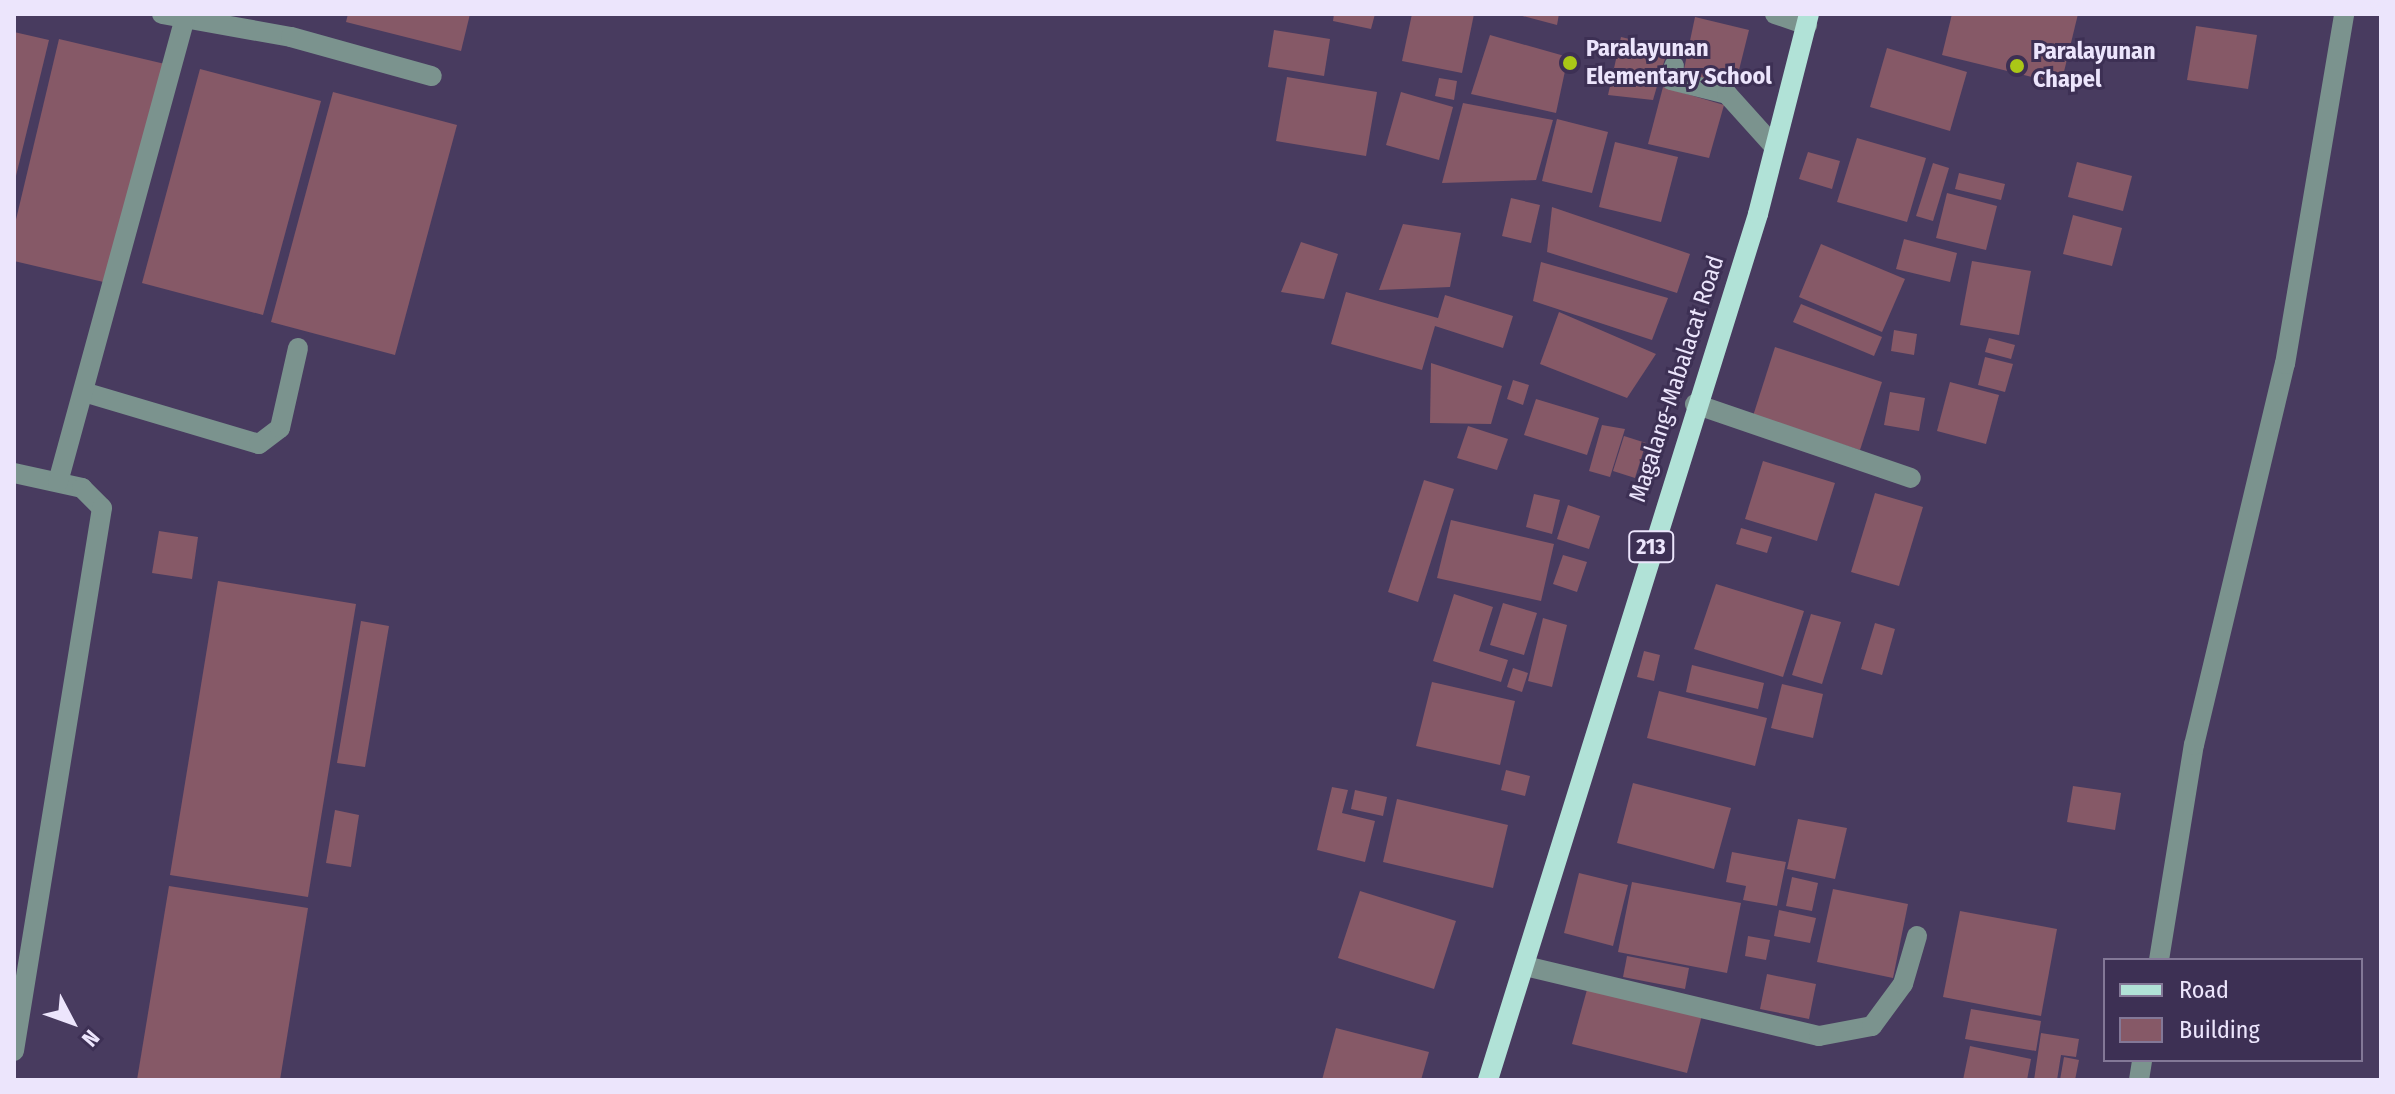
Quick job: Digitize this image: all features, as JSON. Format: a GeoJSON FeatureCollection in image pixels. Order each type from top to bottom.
{"type":"FeatureCollection","features":[{"type":"Feature","properties":{"kind":"main road","name":"Magalang-Mabalacat Road"},"geometry":{"type":"LineString","coordinates":[[1488,1080],[1695,404],[1758,214],[1772,144],[1808,19]]}},
{"type":"Feature","properties":{"kind":"street"},"geometry":{"type":"LineString","coordinates":[[162,14],[291,37],[432,76]]}},
{"type":"Feature","properties":{"kind":"street"},"geometry":{"type":"LineString","coordinates":[[1775,14],[1808,19]]}},
{"type":"Feature","properties":{"kind":"street"},"geometry":{"type":"LineString","coordinates":[[2159,958],[2194,745],[2285,364],[2344,14]]}},
{"type":"Feature","properties":{"kind":"street"},"geometry":{"type":"LineString","coordinates":[[58,482],[64,439],[87,393],[186,17]]}},
{"type":"Feature","properties":{"kind":"street"},"geometry":{"type":"LineString","coordinates":[[1674,66],[1671,80],[1727,94],[1772,144]]}},
{"type":"Feature","properties":{"kind":"street"},"geometry":{"type":"LineString","coordinates":[[87,393],[259,444],[280,428],[298,348]]}},
{"type":"Feature","properties":{"kind":"street"},"geometry":{"type":"LineString","coordinates":[[1695,404],[1911,478]]}},
{"type":"Feature","properties":{"kind":"street"},"geometry":{"type":"LineString","coordinates":[[14,473],[82,488],[102,508],[14,1051]]}},
{"type":"Feature","properties":{"kind":"street"},"geometry":{"type":"LineString","coordinates":[[1525,966],[1819,1036],[1872,1026],[1903,984],[1917,936]]}},
{"type":"Feature","properties":{"kind":"building"},"geometry":{"type":"Polygon","coordinates":[[[348,14],[470,14],[461,51],[346,22],[348,14]]]}},
{"type":"Feature","properties":{"kind":"building"},"geometry":{"type":"Polygon","coordinates":[[[1334,14],[1375,14],[1371,29],[1333,21],[1334,14]]]}},
{"type":"Feature","properties":{"kind":"building"},"geometry":{"type":"Polygon","coordinates":[[[1412,14],[1474,14],[1462,73],[1402,61],[1412,14]]]}},
{"type":"Feature","properties":{"kind":"building"},"geometry":{"type":"Polygon","coordinates":[[[1515,14],[1559,14],[1557,25],[1515,14]]]}},
{"type":"Feature","properties":{"kind":"building"},"geometry":{"type":"Polygon","coordinates":[[[1952,14],[2078,14],[2061,84],[1942,55],[1952,14]]]}},
{"type":"Feature","properties":{"kind":"building"},"geometry":{"type":"Polygon","coordinates":[[[1695,17],[1749,30],[1735,86],[1683,74],[1695,17]]]}},
{"type":"Feature","properties":{"kind":"building"},"geometry":{"type":"Polygon","coordinates":[[[2196,26],[2257,35],[2248,89],[2187,80],[2196,26]]]}},
{"type":"Feature","properties":{"kind":"building"},"geometry":{"type":"Polygon","coordinates":[[[1274,30],[1330,39],[1324,76],[1268,67],[1274,30]]]}},
{"type":"Feature","properties":{"kind":"building"},"geometry":{"type":"Polygon","coordinates":[[[14,32],[49,40],[15,180],[14,180],[14,32]]]}},
{"type":"Feature","properties":{"kind":"building"},"geometry":{"type":"Polygon","coordinates":[[[1490,35],[1568,57],[1556,113],[1471,94],[1490,35]]]}},
{"type":"Feature","properties":{"kind":"building"},"geometry":{"type":"Polygon","coordinates":[[[1621,37],[1668,48],[1653,100],[1608,95],[1621,37]]]}},
{"type":"Feature","properties":{"kind":"building"},"geometry":{"type":"Polygon","coordinates":[[[59,39],[165,64],[112,284],[14,261],[14,228],[59,39]]]}},
{"type":"Feature","properties":{"kind":"building"},"geometry":{"type":"Polygon","coordinates":[[[1887,48],[1967,72],[1950,131],[1870,107],[1887,48]]]}},
{"type":"Feature","properties":{"kind":"building"},"geometry":{"type":"Polygon","coordinates":[[[200,69],[321,101],[263,315],[142,283],[200,69]]]}},
{"type":"Feature","properties":{"kind":"building"},"geometry":{"type":"Polygon","coordinates":[[[1287,77],[1377,92],[1366,156],[1276,141],[1287,77]]]}},
{"type":"Feature","properties":{"kind":"building"},"geometry":{"type":"Polygon","coordinates":[[[1439,78],[1457,81],[1454,100],[1435,96],[1439,78]]]}},
{"type":"Feature","properties":{"kind":"building"},"geometry":{"type":"Polygon","coordinates":[[[1663,87],[1724,105],[1709,158],[1648,144],[1663,87]]]}},
{"type":"Feature","properties":{"kind":"building"},"geometry":{"type":"Polygon","coordinates":[[[333,92],[457,125],[395,355],[271,322],[333,92]]]}},
{"type":"Feature","properties":{"kind":"building"},"geometry":{"type":"Polygon","coordinates":[[[1401,92],[1453,107],[1439,160],[1386,145],[1401,92]]]}},
{"type":"Feature","properties":{"kind":"building"},"geometry":{"type":"Polygon","coordinates":[[[1463,103],[1553,120],[1536,180],[1442,183],[1463,103]]]}},
{"type":"Feature","properties":{"kind":"building"},"geometry":{"type":"Polygon","coordinates":[[[1557,119],[1608,132],[1592,193],[1542,181],[1557,119]]]}},
{"type":"Feature","properties":{"kind":"building"},"geometry":{"type":"Polygon","coordinates":[[[1857,138],[1926,158],[1907,222],[1837,202],[1857,138]]]}},
{"type":"Feature","properties":{"kind":"building"},"geometry":{"type":"Polygon","coordinates":[[[1615,142],[1678,157],[1661,222],[1599,207],[1615,142]]]}},
{"type":"Feature","properties":{"kind":"building"},"geometry":{"type":"Polygon","coordinates":[[[1808,152],[1840,161],[1832,189],[1799,179],[1808,152]]]}},
{"type":"Feature","properties":{"kind":"building"},"geometry":{"type":"Polygon","coordinates":[[[2077,162],[2132,176],[2123,211],[2068,197],[2077,162]]]}},
{"type":"Feature","properties":{"kind":"building"},"geometry":{"type":"Polygon","coordinates":[[[1933,163],[1949,168],[1933,221],[1916,216],[1933,163]]]}},
{"type":"Feature","properties":{"kind":"building"},"geometry":{"type":"Polygon","coordinates":[[[1959,173],[2005,184],[2001,200],[1955,189],[1959,173]]]}},
{"type":"Feature","properties":{"kind":"building"},"geometry":{"type":"Polygon","coordinates":[[[1947,193],[1997,206],[1986,250],[1936,238],[1947,193]]]}},
{"type":"Feature","properties":{"kind":"building"},"geometry":{"type":"Polygon","coordinates":[[[1511,198],[1540,205],[1531,243],[1502,236],[1511,198]]]}},
{"type":"Feature","properties":{"kind":"building"},"geometry":{"type":"Polygon","coordinates":[[[1552,207],[1690,254],[1677,293],[1547,252],[1552,207]]]}},
{"type":"Feature","properties":{"kind":"building"},"geometry":{"type":"Polygon","coordinates":[[[2073,215],[2122,228],[2112,266],[2063,254],[2073,215]]]}},
{"type":"Feature","properties":{"kind":"building"},"geometry":{"type":"Polygon","coordinates":[[[1403,224],[1461,233],[1450,287],[1379,290],[1403,224]]]}},
{"type":"Feature","properties":{"kind":"building"},"geometry":{"type":"Polygon","coordinates":[[[1904,239],[1957,253],[1950,282],[1896,269],[1904,239]]]}},
{"type":"Feature","properties":{"kind":"building"},"geometry":{"type":"Polygon","coordinates":[[[1301,242],[1338,254],[1324,299],[1281,292],[1301,242]]]}},
{"type":"Feature","properties":{"kind":"building"},"geometry":{"type":"Polygon","coordinates":[[[1821,244],[1905,279],[1882,332],[1799,297],[1821,244]]]}},
{"type":"Feature","properties":{"kind":"building"},"geometry":{"type":"Polygon","coordinates":[[[1972,261],[2031,271],[2019,335],[1960,325],[1972,261]]]}},
{"type":"Feature","properties":{"kind":"building"},"geometry":{"type":"Polygon","coordinates":[[[1541,262],[1668,298],[1652,340],[1533,301],[1541,262]]]}},
{"type":"Feature","properties":{"kind":"building"},"geometry":{"type":"Polygon","coordinates":[[[1346,292],[1438,318],[1445,295],[1513,316],[1503,348],[1435,326],[1422,370],[1331,344],[1346,292]]]}},
{"type":"Feature","properties":{"kind":"building"},"geometry":{"type":"Polygon","coordinates":[[[1801,304],[1882,337],[1874,356],[1793,322],[1801,304]]]}},
{"type":"Feature","properties":{"kind":"building"},"geometry":{"type":"Polygon","coordinates":[[[1559,312],[1656,354],[1627,398],[1540,364],[1559,312]]]}},
{"type":"Feature","properties":{"kind":"building"},"geometry":{"type":"Polygon","coordinates":[[[1894,330],[1917,334],[1914,355],[1891,351],[1894,330]]]}},
{"type":"Feature","properties":{"kind":"building"},"geometry":{"type":"Polygon","coordinates":[[[1989,338],[2015,345],[2011,359],[1985,352],[1989,338]]]}},
{"type":"Feature","properties":{"kind":"building"},"geometry":{"type":"Polygon","coordinates":[[[1775,347],[1882,382],[1860,450],[1753,416],[1775,347]]]}},
{"type":"Feature","properties":{"kind":"building"},"geometry":{"type":"Polygon","coordinates":[[[1985,357],[2013,364],[2005,392],[1978,385],[1985,357]]]}},
{"type":"Feature","properties":{"kind":"building"},"geometry":{"type":"Polygon","coordinates":[[[1431,363],[1502,386],[1491,424],[1430,423],[1431,363]]]}},
{"type":"Feature","properties":{"kind":"building"},"geometry":{"type":"Polygon","coordinates":[[[1513,380],[1529,385],[1523,405],[1507,399],[1513,380]]]}},
{"type":"Feature","properties":{"kind":"building"},"geometry":{"type":"Polygon","coordinates":[[[1950,382],[1999,395],[1986,444],[1937,431],[1950,382]]]}},
{"type":"Feature","properties":{"kind":"building"},"geometry":{"type":"Polygon","coordinates":[[[1890,392],[1925,398],[1919,431],[1884,425],[1890,392]]]}},
{"type":"Feature","properties":{"kind":"building"},"geometry":{"type":"Polygon","coordinates":[[[1536,399],[1599,418],[1587,455],[1524,435],[1536,399]]]}},
{"type":"Feature","properties":{"kind":"building"},"geometry":{"type":"Polygon","coordinates":[[[1602,425],[1625,429],[1610,477],[1589,471],[1602,425]]]}},
{"type":"Feature","properties":{"kind":"building"},"geometry":{"type":"Polygon","coordinates":[[[1468,426],[1508,439],[1497,470],[1457,458],[1468,426]]]}},
{"type":"Feature","properties":{"kind":"building"},"geometry":{"type":"Polygon","coordinates":[[[1624,436],[1646,443],[1635,478],[1613,471],[1624,436]]]}},
{"type":"Feature","properties":{"kind":"building"},"geometry":{"type":"Polygon","coordinates":[[[1763,461],[1835,483],[1817,541],[1745,519],[1763,461]]]}},
{"type":"Feature","properties":{"kind":"building"},"geometry":{"type":"Polygon","coordinates":[[[1424,480],[1454,489],[1418,602],[1388,592],[1424,480]]]}},
{"type":"Feature","properties":{"kind":"building"},"geometry":{"type":"Polygon","coordinates":[[[1875,493],[1923,507],[1899,586],[1851,572],[1875,493]]]}},
{"type":"Feature","properties":{"kind":"building"},"geometry":{"type":"Polygon","coordinates":[[[1534,494],[1560,500],[1552,534],[1526,527],[1534,494]]]}},
{"type":"Feature","properties":{"kind":"building"},"geometry":{"type":"Polygon","coordinates":[[[1568,505],[1600,516],[1589,549],[1557,539],[1568,505]]]}},
{"type":"Feature","properties":{"kind":"building"},"geometry":{"type":"Polygon","coordinates":[[[1451,520],[1554,544],[1541,601],[1437,578],[1451,520]]]}},
{"type":"Feature","properties":{"kind":"building"},"geometry":{"type":"Polygon","coordinates":[[[1741,528],[1772,537],[1767,553],[1736,544],[1741,528]]]}},
{"type":"Feature","properties":{"kind":"building"},"geometry":{"type":"Polygon","coordinates":[[[159,531],[198,537],[192,579],[152,573],[159,531]]]}},
{"type":"Feature","properties":{"kind":"building"},"geometry":{"type":"Polygon","coordinates":[[[1563,555],[1587,562],[1577,592],[1553,584],[1563,555]]]}},
{"type":"Feature","properties":{"kind":"building"},"geometry":{"type":"Polygon","coordinates":[[[218,581],[356,604],[308,897],[170,875],[218,581]]]}},
{"type":"Feature","properties":{"kind":"building"},"geometry":{"type":"Polygon","coordinates":[[[1716,584],[1804,611],[1783,677],[1694,649],[1716,584]]]}},
{"type":"Feature","properties":{"kind":"building"},"geometry":{"type":"Polygon","coordinates":[[[1454,594],[1493,607],[1479,651],[1508,660],[1501,682],[1433,661],[1454,594]]]}},
{"type":"Feature","properties":{"kind":"building"},"geometry":{"type":"Polygon","coordinates":[[[1503,603],[1537,613],[1524,655],[1490,645],[1503,603]]]}},
{"type":"Feature","properties":{"kind":"building"},"geometry":{"type":"Polygon","coordinates":[[[1811,614],[1841,622],[1822,684],[1792,675],[1811,614]]]}},
{"type":"Feature","properties":{"kind":"building"},"geometry":{"type":"Polygon","coordinates":[[[1543,618],[1567,625],[1552,687],[1528,681],[1543,618]]]}},
{"type":"Feature","properties":{"kind":"building"},"geometry":{"type":"Polygon","coordinates":[[[361,621],[389,626],[365,767],[337,763],[361,621]]]}},
{"type":"Feature","properties":{"kind":"building"},"geometry":{"type":"Polygon","coordinates":[[[1875,623],[1895,629],[1882,675],[1861,669],[1875,623]]]}},
{"type":"Feature","properties":{"kind":"building"},"geometry":{"type":"Polygon","coordinates":[[[1644,651],[1660,655],[1654,681],[1637,677],[1644,651]]]}},
{"type":"Feature","properties":{"kind":"building"},"geometry":{"type":"Polygon","coordinates":[[[1692,665],[1764,683],[1758,709],[1686,692],[1692,665]]]}},
{"type":"Feature","properties":{"kind":"building"},"geometry":{"type":"Polygon","coordinates":[[[1513,668],[1528,673],[1522,692],[1507,687],[1513,668]]]}},
{"type":"Feature","properties":{"kind":"building"},"geometry":{"type":"Polygon","coordinates":[[[1432,682],[1515,701],[1500,765],[1416,746],[1432,682]]]}},
{"type":"Feature","properties":{"kind":"building"},"geometry":{"type":"Polygon","coordinates":[[[1782,684],[1823,694],[1813,738],[1771,728],[1782,684]]]}},
{"type":"Feature","properties":{"kind":"building"},"geometry":{"type":"Polygon","coordinates":[[[1659,691],[1767,718],[1755,766],[1647,738],[1659,691]]]}},
{"type":"Feature","properties":{"kind":"building"},"geometry":{"type":"Polygon","coordinates":[[[1506,770],[1530,776],[1525,796],[1501,790],[1506,770]]]}},
{"type":"Feature","properties":{"kind":"building"},"geometry":{"type":"Polygon","coordinates":[[[1633,783],[1731,808],[1714,869],[1617,843],[1633,783]]]}},
{"type":"Feature","properties":{"kind":"building"},"geometry":{"type":"Polygon","coordinates":[[[2073,786],[2121,793],[2115,830],[2067,822],[2073,786]]]}},
{"type":"Feature","properties":{"kind":"building"},"geometry":{"type":"Polygon","coordinates":[[[1332,787],[1348,790],[1342,813],[1375,821],[1365,862],[1317,850],[1332,787]]]}},
{"type":"Feature","properties":{"kind":"building"},"geometry":{"type":"Polygon","coordinates":[[[1355,790],[1387,797],[1383,816],[1351,809],[1355,790]]]}},
{"type":"Feature","properties":{"kind":"building"},"geometry":{"type":"Polygon","coordinates":[[[1397,799],[1508,825],[1493,888],[1383,862],[1397,799]]]}},
{"type":"Feature","properties":{"kind":"building"},"geometry":{"type":"Polygon","coordinates":[[[335,810],[359,815],[351,867],[326,863],[335,810]]]}},
{"type":"Feature","properties":{"kind":"building"},"geometry":{"type":"Polygon","coordinates":[[[1798,819],[1847,828],[1835,879],[1787,869],[1798,819]]]}},
{"type":"Feature","properties":{"kind":"building"},"geometry":{"type":"Polygon","coordinates":[[[1732,852],[1786,862],[1777,906],[1743,900],[1746,886],[1726,882],[1732,852]]]}},
{"type":"Feature","properties":{"kind":"building"},"geometry":{"type":"Polygon","coordinates":[[[1579,873],[1628,885],[1613,946],[1564,933],[1579,873]]]}},
{"type":"Feature","properties":{"kind":"building"},"geometry":{"type":"Polygon","coordinates":[[[1792,877],[1818,883],[1812,911],[1786,906],[1792,877]]]}},
{"type":"Feature","properties":{"kind":"building"},"geometry":{"type":"Polygon","coordinates":[[[1632,882],[1741,903],[1727,973],[1618,952],[1632,882]]]}},
{"type":"Feature","properties":{"kind":"building"},"geometry":{"type":"Polygon","coordinates":[[[169,886],[308,908],[280,1080],[137,1080],[169,886]]]}},
{"type":"Feature","properties":{"kind":"building"},"geometry":{"type":"Polygon","coordinates":[[[1833,889],[1908,904],[1893,978],[1817,962],[1833,889]]]}},
{"type":"Feature","properties":{"kind":"building"},"geometry":{"type":"Polygon","coordinates":[[[1360,891],[1456,921],[1434,989],[1338,958],[1360,891]]]}},
{"type":"Feature","properties":{"kind":"building"},"geometry":{"type":"Polygon","coordinates":[[[1779,910],[1816,918],[1810,943],[1774,936],[1779,910]]]}},
{"type":"Feature","properties":{"kind":"building"},"geometry":{"type":"Polygon","coordinates":[[[1960,911],[2057,929],[2041,1016],[1943,997],[1960,911]]]}},
{"type":"Feature","properties":{"kind":"building"},"geometry":{"type":"Polygon","coordinates":[[[1748,936],[1770,940],[1766,960],[1745,956],[1748,936]]]}},
{"type":"Feature","properties":{"kind":"building"},"geometry":{"type":"Polygon","coordinates":[[[1627,956],[1689,968],[1685,989],[1623,977],[1627,956]]]}},
{"type":"Feature","properties":{"kind":"building"},"geometry":{"type":"Polygon","coordinates":[[[1767,974],[1816,984],[1809,1019],[1760,1009],[1767,974]]]}},
{"type":"Feature","properties":{"kind":"building"},"geometry":{"type":"Polygon","coordinates":[[[1588,986],[1702,1015],[1687,1073],[1572,1044],[1588,986]]]}},
{"type":"Feature","properties":{"kind":"building"},"geometry":{"type":"Polygon","coordinates":[[[1971,1009],[2041,1021],[2036,1051],[1965,1039],[1971,1009]]]}},
{"type":"Feature","properties":{"kind":"building"},"geometry":{"type":"Polygon","coordinates":[[[1336,1028],[1429,1052],[1421,1080],[1322,1080],[1336,1028]]]}},
{"type":"Feature","properties":{"kind":"building"},"geometry":{"type":"Polygon","coordinates":[[[2041,1033],[2079,1039],[2076,1057],[2061,1055],[2057,1080],[2034,1080],[2041,1033]]]}},
{"type":"Feature","properties":{"kind":"building"},"geometry":{"type":"Polygon","coordinates":[[[1970,1046],[2031,1059],[2027,1080],[1963,1080],[1970,1046]]]}},
{"type":"Feature","properties":{"kind":"building"},"geometry":{"type":"Polygon","coordinates":[[[2064,1057],[2079,1060],[2075,1080],[2060,1080],[2064,1057]]]}},
{"type":"Feature","properties":{"kind":"place","name":"Paralayunan Elementary School"},"geometry":{"type":"Point","coordinates":[1570,63]}},
{"type":"Feature","properties":{"kind":"place","name":"Paralayunan Chapel"},"geometry":{"type":"Point","coordinates":[2017,66]}}]}
